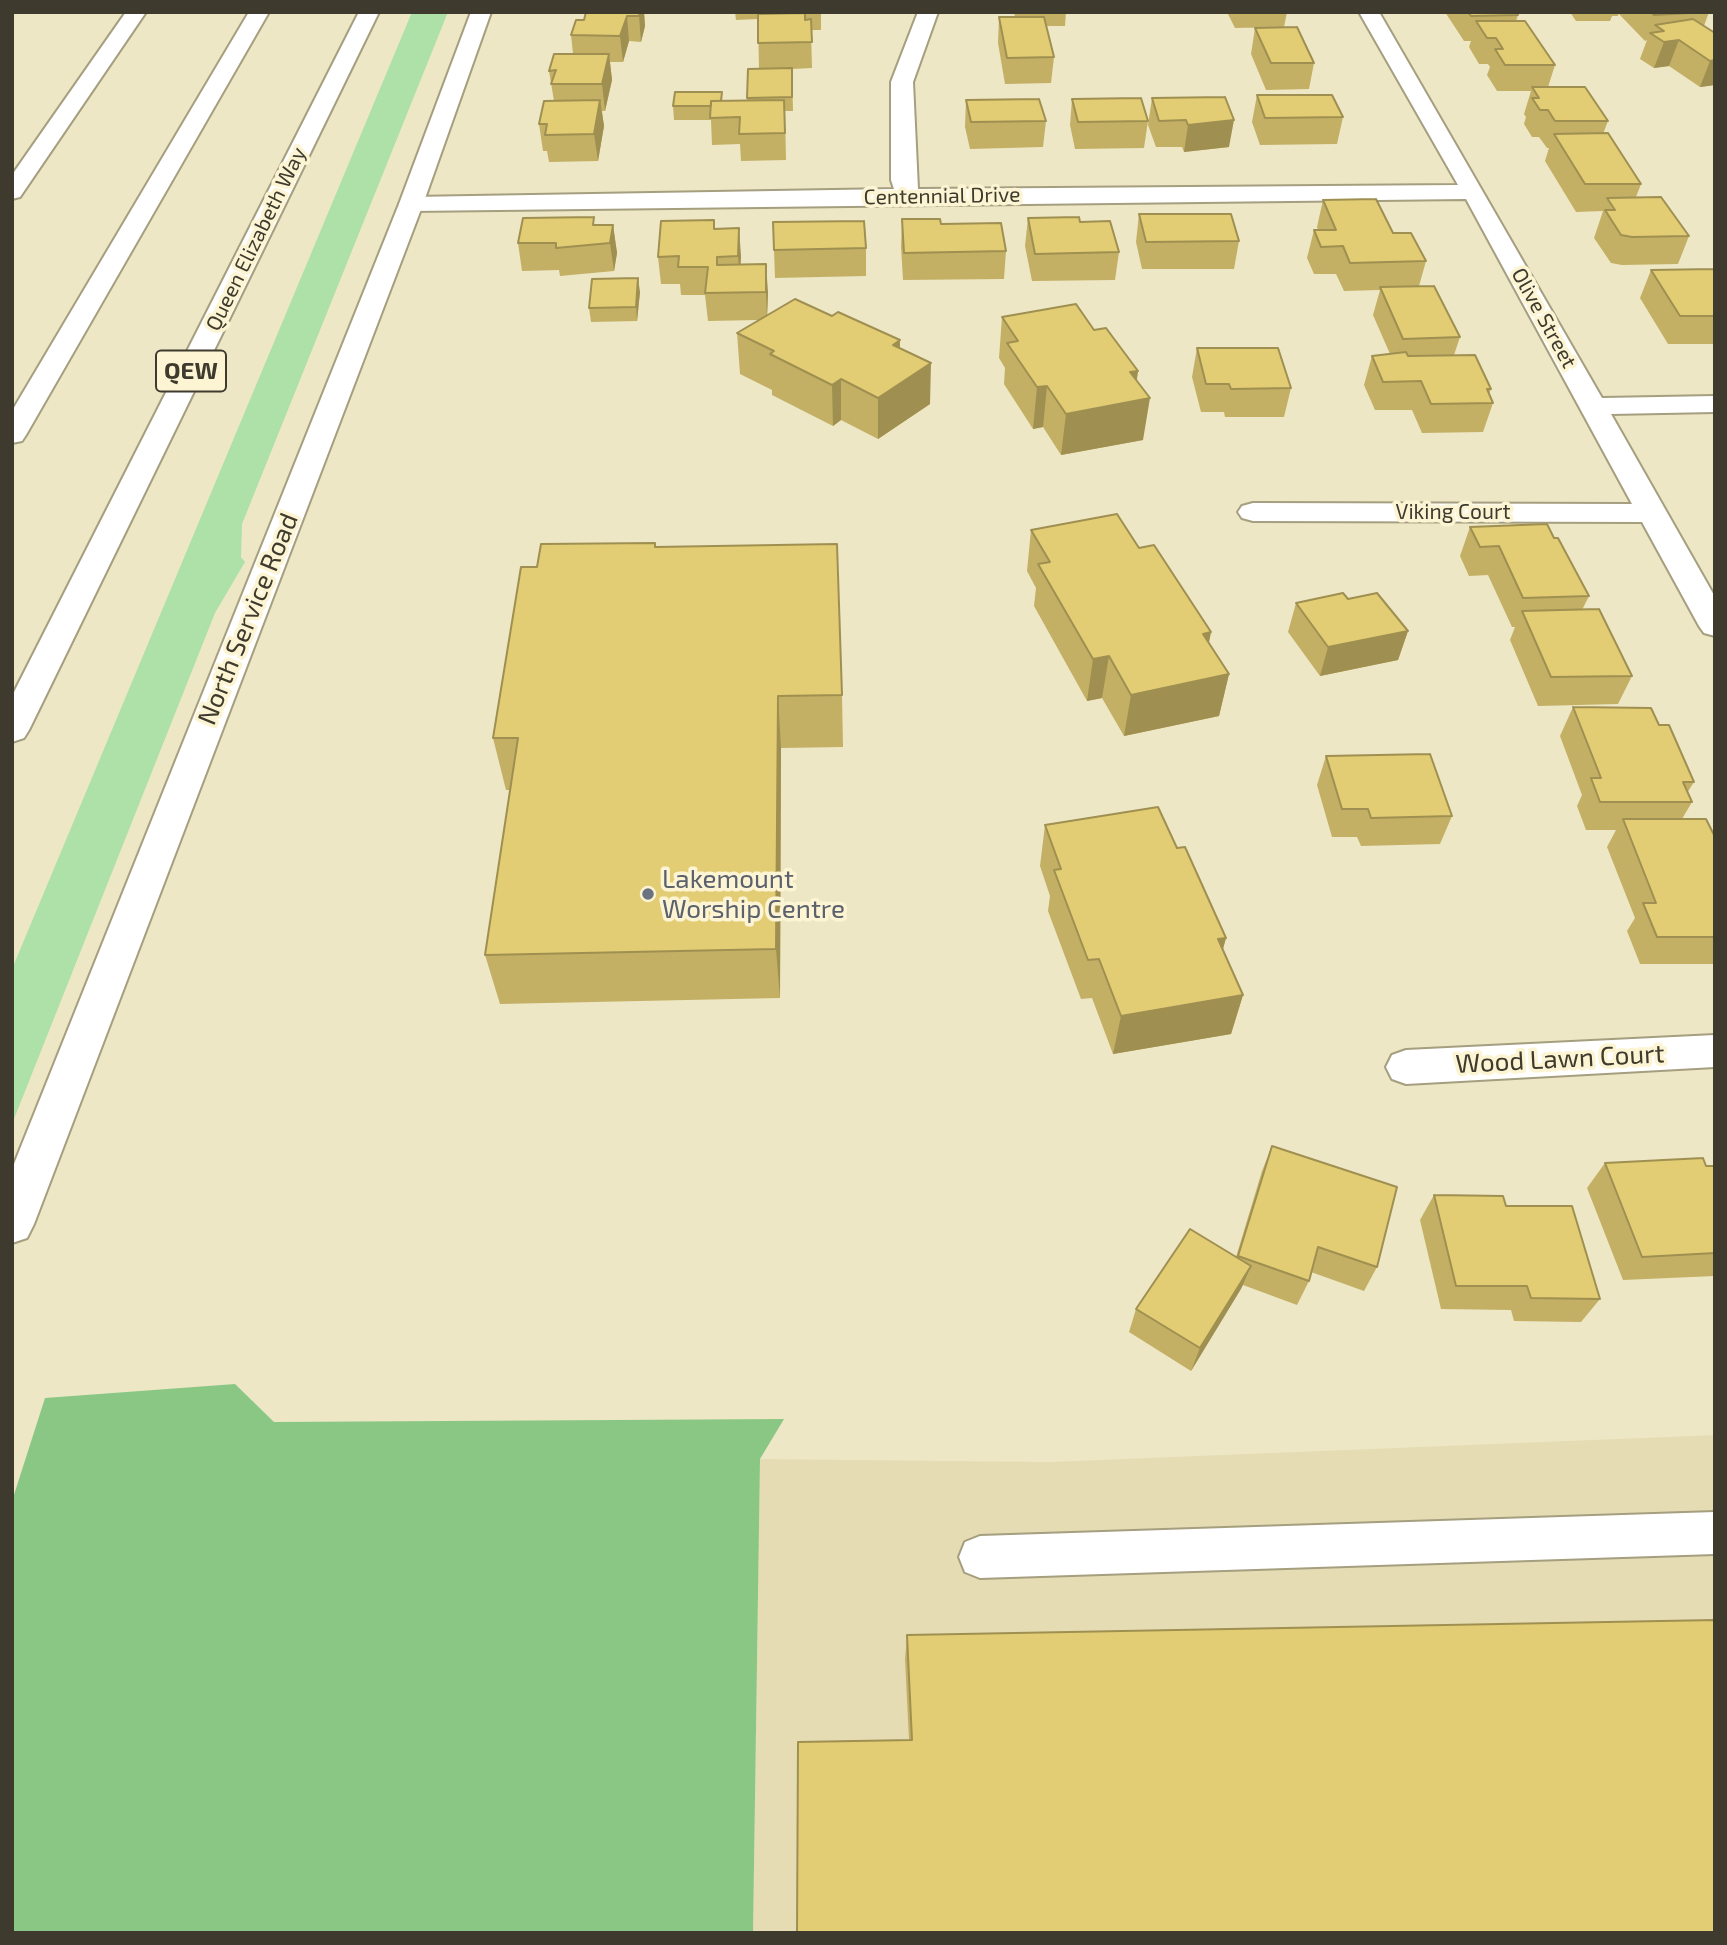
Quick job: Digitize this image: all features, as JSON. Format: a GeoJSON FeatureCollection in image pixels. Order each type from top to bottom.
{"type":"FeatureCollection","features":[{"type":"Feature","properties":{"kind":"main road"},"geometry":{"type":"LineString","coordinates":[[12,192],[136,12]]}},
{"type":"Feature","properties":{"kind":"main road"},"geometry":{"type":"LineString","coordinates":[[12,435],[259,12]]}},
{"type":"Feature","properties":{"kind":"main road","name":"Queen Elizabeth Way"},"geometry":{"type":"LineString","coordinates":[[12,730],[369,12]]}},
{"type":"Feature","properties":{"kind":"main road","name":"North Service Road"},"geometry":{"type":"LineString","coordinates":[[12,1224],[411,204],[481,12]]}},
{"type":"Feature","properties":{"kind":"main road"},"geometry":{"type":"LineString","coordinates":[[908,196],[903,180],[902,82],[928,12]]}},
{"type":"Feature","properties":{"kind":"main road","name":"Olive Street"},"geometry":{"type":"LineString","coordinates":[[1369,12],[1474,192],[1715,626]]}},
{"type":"Feature","properties":{"kind":"main road","name":"Centennial Drive"},"geometry":{"type":"LineString","coordinates":[[411,204],[908,196],[1474,192]]}},
{"type":"Feature","properties":{"kind":"main road"},"geometry":{"type":"LineString","coordinates":[[1592,406],[1715,404]]}},
{"type":"Feature","properties":{"kind":"main road","name":"Viking Court"},"geometry":{"type":"LineString","coordinates":[[1253,512],[1652,513]]}},
{"type":"Feature","properties":{"kind":"main road","name":"Wood Lawn Court"},"geometry":{"type":"LineString","coordinates":[[1406,1067],[1715,1051]]}},
{"type":"Feature","properties":{"kind":"lane"},"geometry":{"type":"LineString","coordinates":[[980,1557],[1715,1533]]}},
{"type":"Feature","properties":{"kind":"shaded area"},"geometry":{"type":"Polygon","coordinates":[[[1715,1435],[1715,1933],[753,1933],[760,1459],[1050,1462],[1715,1435]]]}},
{"type":"Feature","properties":{"kind":"green space"},"geometry":{"type":"Polygon","coordinates":[[[412,12],[448,12],[242,524],[241,557],[245,562],[215,613],[12,1124],[12,969],[412,12]]]}},
{"type":"Feature","properties":{"kind":"green space"},"geometry":{"type":"Polygon","coordinates":[[[235,1384],[274,1422],[784,1419],[760,1459],[753,1933],[12,1933],[12,1501],[45,1398],[235,1384]]]}},
{"type":"Feature","properties":{"kind":"building"},"geometry":{"type":"Polygon","coordinates":[[[586,12],[640,12],[639,16],[627,16],[620,36],[571,35],[576,20],[584,20],[586,12]]]}},
{"type":"Feature","properties":{"kind":"building"},"geometry":{"type":"Polygon","coordinates":[[[1468,12],[1516,12],[1518,15],[1471,16],[1468,12]]]}},
{"type":"Feature","properties":{"kind":"building"},"geometry":{"type":"Polygon","coordinates":[[[1651,12],[1709,12],[1654,15],[1651,12]]]}},
{"type":"Feature","properties":{"kind":"building"},"geometry":{"type":"Polygon","coordinates":[[[805,13],[805,20],[811,19],[812,42],[758,43],[758,14],[805,13]]]}},
{"type":"Feature","properties":{"kind":"building"},"geometry":{"type":"Polygon","coordinates":[[[999,17],[1044,17],[1054,57],[1007,58],[999,17]]]}},
{"type":"Feature","properties":{"kind":"building"},"geometry":{"type":"Polygon","coordinates":[[[1693,19],[1715,33],[1715,60],[1710,61],[1679,40],[1664,42],[1650,33],[1664,31],[1655,25],[1693,19]]]}},
{"type":"Feature","properties":{"kind":"building"},"geometry":{"type":"Polygon","coordinates":[[[1476,21],[1525,21],[1555,65],[1505,65],[1495,49],[1503,49],[1496,38],[1487,38],[1476,21]]]}},
{"type":"Feature","properties":{"kind":"building"},"geometry":{"type":"Polygon","coordinates":[[[1297,27],[1314,63],[1271,63],[1255,28],[1297,27]]]}},
{"type":"Feature","properties":{"kind":"building"},"geometry":{"type":"Polygon","coordinates":[[[554,54],[609,54],[602,84],[551,84],[556,70],[549,71],[554,54]]]}},
{"type":"Feature","properties":{"kind":"building"},"geometry":{"type":"Polygon","coordinates":[[[792,68],[792,97],[747,98],[748,69],[792,68]]]}},
{"type":"Feature","properties":{"kind":"building"},"geometry":{"type":"Polygon","coordinates":[[[1532,87],[1585,87],[1608,121],[1555,121],[1548,110],[1540,110],[1532,98],[1539,98],[1532,87]]]}},
{"type":"Feature","properties":{"kind":"building"},"geometry":{"type":"Polygon","coordinates":[[[675,92],[722,92],[721,101],[711,101],[711,106],[673,106],[675,92]]]}},
{"type":"Feature","properties":{"kind":"building"},"geometry":{"type":"Polygon","coordinates":[[[1257,95],[1332,95],[1343,117],[1265,118],[1257,95]]]}},
{"type":"Feature","properties":{"kind":"building"},"geometry":{"type":"Polygon","coordinates":[[[1225,97],[1234,120],[1188,125],[1186,120],[1159,121],[1152,98],[1225,97]]]}},
{"type":"Feature","properties":{"kind":"building"},"geometry":{"type":"Polygon","coordinates":[[[1141,98],[1148,121],[1078,122],[1072,99],[1141,98]]]}},
{"type":"Feature","properties":{"kind":"building"},"geometry":{"type":"Polygon","coordinates":[[[1039,99],[1046,121],[971,122],[966,100],[1039,99]]]}},
{"type":"Feature","properties":{"kind":"building"},"geometry":{"type":"Polygon","coordinates":[[[600,100],[594,134],[545,135],[547,124],[539,124],[544,101],[600,100]]]}},
{"type":"Feature","properties":{"kind":"building"},"geometry":{"type":"Polygon","coordinates":[[[784,100],[785,133],[739,134],[740,117],[710,118],[711,101],[784,100]]]}},
{"type":"Feature","properties":{"kind":"building"},"geometry":{"type":"Polygon","coordinates":[[[1608,133],[1641,184],[1585,184],[1554,134],[1608,133]]]}},
{"type":"Feature","properties":{"kind":"building"},"geometry":{"type":"Polygon","coordinates":[[[1661,197],[1689,236],[1621,235],[1605,210],[1615,210],[1607,198],[1661,197]]]}},
{"type":"Feature","properties":{"kind":"building"},"geometry":{"type":"Polygon","coordinates":[[[1376,199],[1393,233],[1411,233],[1426,261],[1350,263],[1343,246],[1321,247],[1314,230],[1336,230],[1323,200],[1376,199]]]}},
{"type":"Feature","properties":{"kind":"building"},"geometry":{"type":"Polygon","coordinates":[[[1139,214],[1231,214],[1239,241],[1146,242],[1139,214]]]}},
{"type":"Feature","properties":{"kind":"building"},"geometry":{"type":"Polygon","coordinates":[[[594,217],[593,225],[613,225],[610,243],[556,248],[556,243],[518,243],[523,218],[594,217]]]}},
{"type":"Feature","properties":{"kind":"building"},"geometry":{"type":"Polygon","coordinates":[[[1079,217],[1080,222],[1110,221],[1119,252],[1035,254],[1028,218],[1079,217]]]}},
{"type":"Feature","properties":{"kind":"building"},"geometry":{"type":"Polygon","coordinates":[[[902,219],[940,219],[941,224],[1001,223],[1006,251],[904,253],[902,219]]]}},
{"type":"Feature","properties":{"kind":"building"},"geometry":{"type":"Polygon","coordinates":[[[714,220],[714,229],[739,228],[738,256],[717,257],[717,265],[766,264],[766,292],[705,293],[708,267],[678,267],[679,256],[658,257],[661,221],[714,220]]]}},
{"type":"Feature","properties":{"kind":"building"},"geometry":{"type":"Polygon","coordinates":[[[864,221],[866,248],[774,250],[773,222],[864,221]]]}},
{"type":"Feature","properties":{"kind":"building"},"geometry":{"type":"Polygon","coordinates":[[[1714,269],[1715,316],[1680,316],[1651,270],[1714,269]]]}},
{"type":"Feature","properties":{"kind":"building"},"geometry":{"type":"Polygon","coordinates":[[[638,278],[636,307],[589,308],[592,279],[638,278]]]}},
{"type":"Feature","properties":{"kind":"building"},"geometry":{"type":"Polygon","coordinates":[[[1434,286],[1460,337],[1403,339],[1380,287],[1434,286]]]}},
{"type":"Feature","properties":{"kind":"building"},"geometry":{"type":"Polygon","coordinates":[[[795,299],[832,316],[838,312],[900,340],[893,345],[931,363],[878,398],[841,379],[832,385],[770,354],[774,351],[737,333],[795,299]]]}},
{"type":"Feature","properties":{"kind":"building"},"geometry":{"type":"Polygon","coordinates":[[[1076,304],[1094,330],[1106,328],[1138,371],[1130,372],[1150,398],[1066,414],[1047,386],[1037,387],[1007,343],[1018,341],[1002,317],[1076,304]]]}},
{"type":"Feature","properties":{"kind":"building"},"geometry":{"type":"Polygon","coordinates":[[[1197,348],[1278,348],[1291,388],[1231,389],[1229,384],[1206,384],[1197,348]]]}},
{"type":"Feature","properties":{"kind":"building"},"geometry":{"type":"Polygon","coordinates":[[[1406,352],[1408,356],[1475,355],[1491,389],[1487,389],[1493,403],[1431,404],[1421,381],[1383,382],[1372,356],[1406,352]]]}},
{"type":"Feature","properties":{"kind":"building"},"geometry":{"type":"Polygon","coordinates":[[[1117,514],[1139,548],[1154,545],[1211,632],[1203,634],[1229,674],[1131,695],[1109,656],[1093,659],[1038,564],[1050,562],[1031,530],[1117,514]]]}},
{"type":"Feature","properties":{"kind":"building"},"geometry":{"type":"Polygon","coordinates":[[[1547,524],[1554,538],[1558,538],[1589,596],[1523,598],[1499,546],[1480,547],[1470,527],[1547,524]]]}},
{"type":"Feature","properties":{"kind":"building","name":"Lakemount Worship Centre"},"geometry":{"type":"Polygon","coordinates":[[[655,543],[655,547],[837,544],[842,695],[778,696],[776,949],[485,955],[518,738],[493,738],[521,567],[537,567],[541,544],[655,543]]]}},
{"type":"Feature","properties":{"kind":"building"},"geometry":{"type":"Polygon","coordinates":[[[1343,593],[1348,599],[1377,593],[1408,631],[1328,647],[1296,603],[1343,593]]]}},
{"type":"Feature","properties":{"kind":"building"},"geometry":{"type":"Polygon","coordinates":[[[1599,609],[1632,676],[1551,677],[1522,611],[1599,609]]]}},
{"type":"Feature","properties":{"kind":"building"},"geometry":{"type":"Polygon","coordinates":[[[1573,707],[1651,708],[1659,725],[1669,725],[1694,782],[1683,782],[1692,802],[1600,802],[1591,778],[1601,778],[1573,707]]]}},
{"type":"Feature","properties":{"kind":"building"},"geometry":{"type":"Polygon","coordinates":[[[1430,754],[1452,816],[1371,818],[1368,809],[1342,809],[1326,756],[1430,754]]]}},
{"type":"Feature","properties":{"kind":"building"},"geometry":{"type":"Polygon","coordinates":[[[1158,807],[1177,848],[1185,847],[1226,938],[1218,939],[1243,995],[1121,1016],[1099,959],[1088,960],[1054,870],[1061,869],[1045,825],[1158,807]]]}},
{"type":"Feature","properties":{"kind":"building"},"geometry":{"type":"Polygon","coordinates":[[[1623,819],[1706,819],[1715,837],[1715,937],[1657,937],[1643,903],[1656,903],[1623,819]]]}},
{"type":"Feature","properties":{"kind":"building"},"geometry":{"type":"Polygon","coordinates":[[[1272,1146],[1397,1187],[1377,1267],[1318,1247],[1309,1281],[1238,1256],[1272,1146]]]}},
{"type":"Feature","properties":{"kind":"building"},"geometry":{"type":"Polygon","coordinates":[[[1703,1158],[1706,1166],[1715,1166],[1715,1253],[1642,1257],[1605,1163],[1703,1158]]]}},
{"type":"Feature","properties":{"kind":"building"},"geometry":{"type":"Polygon","coordinates":[[[1434,1195],[1503,1196],[1506,1206],[1572,1206],[1600,1299],[1531,1298],[1527,1286],[1456,1286],[1434,1195]]]}},
{"type":"Feature","properties":{"kind":"building"},"geometry":{"type":"Polygon","coordinates":[[[1190,1229],[1251,1266],[1200,1348],[1136,1309],[1190,1229]]]}},
{"type":"Feature","properties":{"kind":"building"},"geometry":{"type":"Polygon","coordinates":[[[1715,1620],[1715,1933],[797,1933],[798,1742],[912,1740],[907,1635],[1715,1620]]]}},
{"type":"Feature","properties":{"kind":"place","name":"Lakemount Worship Centre"},"geometry":{"type":"Point","coordinates":[648,894]}}]}
